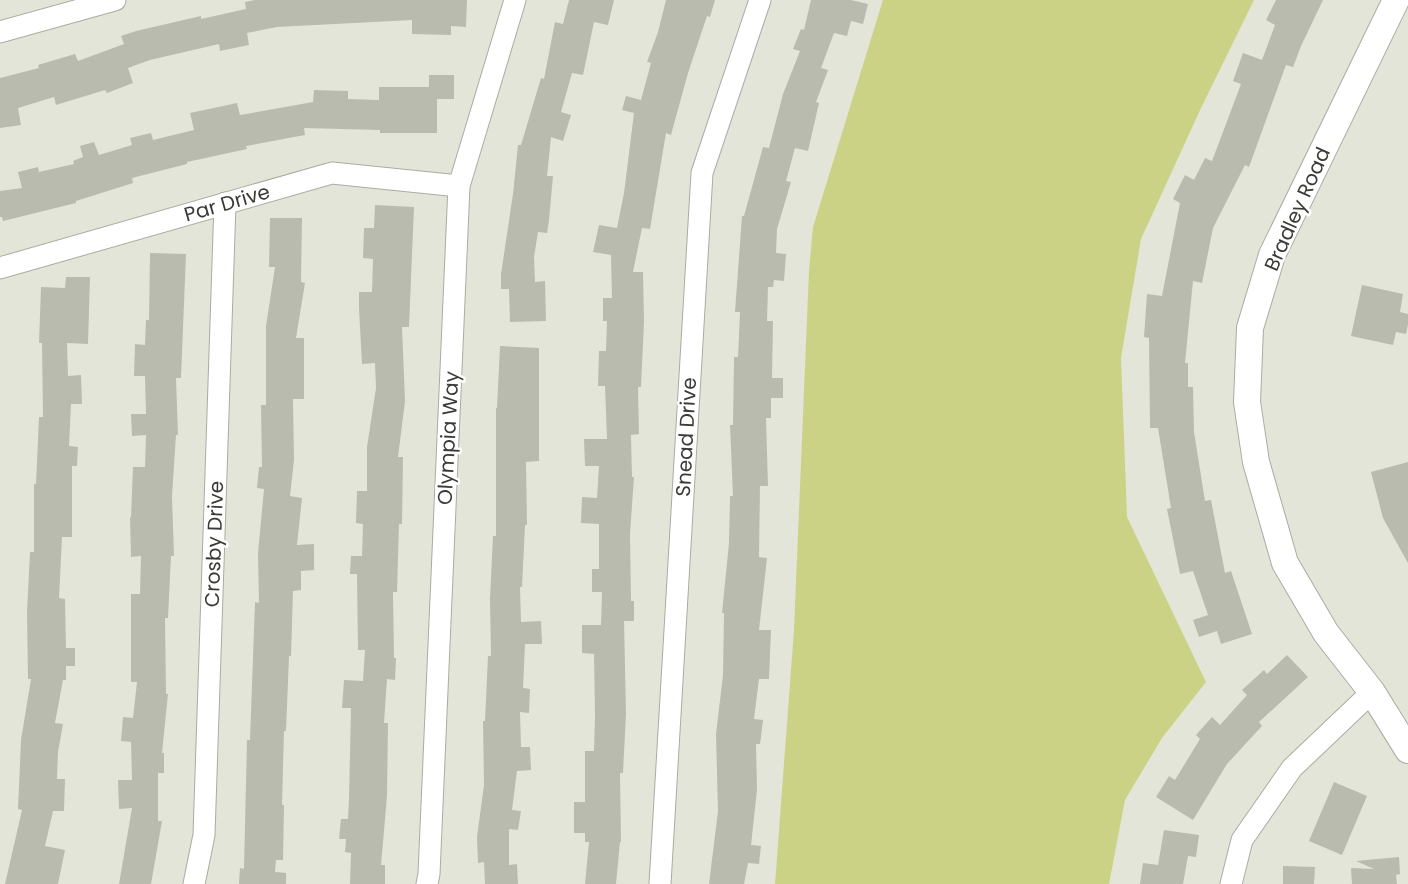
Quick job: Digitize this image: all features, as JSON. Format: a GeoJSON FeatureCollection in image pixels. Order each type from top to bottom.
{"type":"FeatureCollection","features":[{"type":"Feature","properties":{"kind":"street"},"geometry":{"type":"LineString","coordinates":[[0,32],[115,0]]}},
{"type":"Feature","properties":{"kind":"street","name":"Olympia Way"},"geometry":{"type":"LineString","coordinates":[[427,884],[459,186],[515,0]]}},
{"type":"Feature","properties":{"kind":"street","name":"Snead Drive"},"geometry":{"type":"LineString","coordinates":[[660,884],[702,173],[760,0]]}},
{"type":"Feature","properties":{"kind":"street","name":"Bradley Road"},"geometry":{"type":"LineString","coordinates":[[1396,0],[1272,255],[1250,328],[1247,402],[1256,462],[1285,563],[1326,633],[1372,692],[1408,750]]}},
{"type":"Feature","properties":{"kind":"street","name":"Par Drive"},"geometry":{"type":"LineString","coordinates":[[0,268],[332,172],[459,186]]}},
{"type":"Feature","properties":{"kind":"street","name":"Crosby Drive"},"geometry":{"type":"LineString","coordinates":[[194,884],[204,835],[225,203]]}},
{"type":"Feature","properties":{"kind":"street"},"geometry":{"type":"LineString","coordinates":[[1230,884],[1242,840],[1292,768],[1372,692]]}},
{"type":"Feature","properties":{"kind":"green space"},"geometry":{"type":"Polygon","coordinates":[[[883,0],[1254,0],[1141,239],[1121,358],[1127,517],[1206,682],[1162,738],[1125,800],[1109,884],[775,884],[794,630],[809,271],[813,227],[883,0]]]}},
{"type":"Feature","properties":{"kind":"building"},"geometry":{"type":"Polygon","coordinates":[[[255,0],[467,0],[466,27],[451,26],[451,35],[412,34],[412,20],[277,27],[247,33],[249,45],[220,51],[219,44],[150,60],[128,68],[133,83],[107,93],[105,90],[56,105],[54,97],[18,108],[21,125],[0,128],[0,78],[39,68],[38,65],[75,54],[78,61],[124,44],[121,36],[201,16],[201,19],[246,9],[245,2],[255,0]]]}},
{"type":"Feature","properties":{"kind":"building"},"geometry":{"type":"Polygon","coordinates":[[[569,0],[614,0],[608,25],[594,22],[583,75],[572,73],[561,112],[571,115],[563,141],[551,137],[547,176],[553,176],[549,220],[547,233],[538,232],[534,257],[535,282],[545,281],[546,321],[510,322],[509,289],[501,289],[501,274],[518,145],[521,145],[541,78],[544,79],[555,22],[563,24],[569,0]]]}},
{"type":"Feature","properties":{"kind":"building"},"geometry":{"type":"Polygon","coordinates":[[[666,0],[715,0],[710,17],[707,16],[688,73],[671,135],[666,133],[650,229],[642,228],[633,272],[643,272],[644,321],[641,387],[638,387],[639,434],[631,435],[632,477],[634,477],[630,534],[631,601],[634,601],[634,621],[624,621],[626,714],[623,773],[620,773],[621,842],[616,884],[585,884],[589,842],[585,842],[585,833],[574,833],[574,802],[585,802],[585,751],[594,751],[595,715],[594,654],[582,653],[582,625],[601,625],[602,592],[592,592],[592,569],[599,569],[599,524],[581,523],[582,497],[597,498],[599,466],[585,466],[584,439],[607,439],[605,386],[598,386],[599,351],[606,351],[607,321],[603,321],[603,298],[612,298],[611,255],[593,252],[599,225],[617,228],[624,193],[634,113],[622,110],[626,96],[641,100],[651,63],[647,62],[666,0]]]}},
{"type":"Feature","properties":{"kind":"building"},"geometry":{"type":"Polygon","coordinates":[[[811,0],[851,0],[868,4],[863,24],[851,21],[847,36],[834,33],[821,68],[828,70],[816,102],[819,103],[808,151],[795,148],[786,181],[791,182],[777,229],[776,253],[786,254],[784,281],[774,280],[773,287],[768,287],[767,321],[773,321],[772,378],[783,378],[783,398],[771,398],[771,418],[766,418],[768,486],[760,486],[759,557],[767,558],[759,630],[771,630],[769,679],[759,679],[754,719],[763,720],[760,744],[756,744],[757,790],[751,845],[761,846],[759,864],[748,863],[744,884],[709,884],[718,811],[716,734],[723,675],[724,613],[722,613],[729,543],[730,496],[733,496],[730,425],[733,425],[734,357],[738,357],[740,312],[735,312],[742,216],[744,216],[763,147],[769,148],[783,94],[800,51],[793,49],[801,29],[804,30],[811,0]]]}},
{"type":"Feature","properties":{"kind":"building"},"geometry":{"type":"Polygon","coordinates":[[[1276,0],[1323,0],[1293,67],[1286,65],[1249,167],[1245,165],[1213,228],[1202,283],[1193,281],[1185,363],[1188,363],[1188,387],[1193,387],[1194,432],[1205,501],[1211,500],[1225,573],[1231,571],[1252,634],[1221,644],[1217,631],[1199,637],[1193,620],[1208,615],[1193,571],[1180,574],[1167,509],[1171,508],[1158,428],[1150,428],[1149,338],[1144,337],[1147,294],[1162,296],[1180,203],[1173,199],[1185,175],[1194,180],[1205,158],[1212,161],[1241,84],[1233,81],[1243,53],[1262,60],[1275,25],[1266,20],[1276,0]]]}},
{"type":"Feature","properties":{"kind":"building"},"geometry":{"type":"Polygon","coordinates":[[[429,75],[454,75],[454,99],[437,99],[437,133],[380,133],[380,130],[304,128],[305,135],[246,146],[247,149],[187,162],[187,164],[132,178],[133,183],[76,201],[76,203],[3,221],[0,217],[0,191],[22,188],[18,172],[38,167],[39,172],[74,164],[73,161],[83,157],[80,146],[94,142],[99,155],[132,145],[130,138],[151,133],[153,140],[194,130],[190,113],[237,103],[240,115],[313,102],[314,90],[348,91],[348,99],[379,100],[379,87],[429,87],[429,75]]]}},
{"type":"Feature","properties":{"kind":"building"},"geometry":{"type":"Polygon","coordinates":[[[375,205],[414,207],[409,327],[402,327],[405,401],[398,457],[403,457],[402,524],[399,524],[397,592],[393,592],[395,680],[387,679],[384,723],[388,723],[387,796],[381,865],[385,865],[385,884],[350,884],[351,853],[345,852],[346,839],[339,839],[341,819],[348,819],[351,708],[342,708],[344,680],[363,681],[365,650],[358,650],[357,574],[350,574],[351,556],[362,556],[363,524],[356,523],[357,491],[367,491],[367,447],[376,388],[375,363],[362,364],[359,308],[359,292],[372,292],[373,259],[363,258],[364,228],[374,228],[375,205]]]}},
{"type":"Feature","properties":{"kind":"building"},"geometry":{"type":"Polygon","coordinates":[[[270,218],[302,218],[301,282],[305,283],[296,338],[304,338],[304,399],[293,399],[294,460],[290,496],[302,498],[297,545],[314,544],[314,570],[301,571],[301,590],[293,591],[291,656],[289,656],[286,731],[284,731],[283,860],[276,860],[275,872],[286,873],[286,884],[239,884],[240,868],[244,869],[247,740],[250,740],[255,602],[259,603],[258,553],[264,489],[257,488],[259,467],[262,467],[261,405],[266,405],[266,326],[275,267],[269,267],[270,218]]]}},
{"type":"Feature","properties":{"kind":"building"},"geometry":{"type":"Polygon","coordinates":[[[150,253],[186,254],[181,378],[176,378],[178,435],[176,435],[172,496],[174,556],[171,556],[168,618],[165,618],[166,694],[168,694],[162,753],[164,753],[164,773],[158,773],[158,821],[162,821],[151,884],[119,884],[132,808],[119,809],[118,780],[132,780],[131,742],[121,741],[123,717],[133,718],[137,682],[131,682],[131,594],[140,594],[141,556],[131,557],[130,518],[133,467],[145,467],[146,435],[132,436],[131,414],[146,414],[145,376],[134,376],[135,344],[145,345],[146,320],[149,320],[150,253]]]}},
{"type":"Feature","properties":{"kind":"building"},"geometry":{"type":"Polygon","coordinates":[[[66,277],[90,277],[88,344],[67,343],[68,376],[81,375],[82,404],[71,404],[69,446],[78,447],[77,466],[72,466],[72,537],[62,537],[59,598],[65,599],[66,648],[75,648],[75,666],[66,666],[66,680],[63,680],[55,723],[63,724],[58,752],[57,779],[65,779],[64,811],[53,811],[45,846],[65,850],[58,884],[5,884],[22,810],[18,809],[21,740],[31,679],[28,679],[27,612],[30,552],[34,552],[34,484],[36,484],[39,417],[43,417],[42,343],[39,343],[41,287],[65,288],[66,277]]]}},
{"type":"Feature","properties":{"kind":"building"},"geometry":{"type":"Polygon","coordinates":[[[1362,285],[1403,294],[1400,312],[1408,314],[1408,324],[1406,334],[1396,332],[1393,345],[1351,336],[1362,285]]]}},
{"type":"Feature","properties":{"kind":"building"},"geometry":{"type":"Polygon","coordinates":[[[500,346],[539,348],[539,461],[526,462],[527,525],[525,525],[522,587],[520,587],[521,622],[541,621],[542,644],[525,644],[523,688],[530,689],[529,713],[520,712],[521,747],[530,747],[531,770],[517,771],[512,810],[521,811],[518,830],[509,829],[509,865],[517,864],[518,884],[485,884],[484,862],[478,863],[477,837],[484,785],[483,721],[485,721],[488,656],[491,656],[490,599],[493,536],[496,536],[496,408],[500,346]]]}},
{"type":"Feature","properties":{"kind":"building"},"geometry":{"type":"Polygon","coordinates":[[[1408,462],[1408,563],[1383,518],[1371,472],[1408,462]]]}},
{"type":"Feature","properties":{"kind":"building"},"geometry":{"type":"Polygon","coordinates":[[[1287,655],[1308,677],[1259,722],[1262,726],[1227,764],[1193,820],[1156,797],[1169,776],[1175,780],[1200,739],[1196,735],[1212,717],[1220,725],[1247,695],[1242,690],[1264,670],[1267,674],[1287,655]]]}},
{"type":"Feature","properties":{"kind":"building"},"geometry":{"type":"Polygon","coordinates":[[[1334,782],[1367,796],[1342,855],[1309,841],[1334,782]]]}},
{"type":"Feature","properties":{"kind":"building"},"geometry":{"type":"Polygon","coordinates":[[[1164,830],[1199,835],[1196,857],[1188,856],[1183,884],[1140,884],[1143,863],[1158,865],[1164,830]]]}},
{"type":"Feature","properties":{"kind":"building"},"geometry":{"type":"Polygon","coordinates":[[[1399,857],[1400,874],[1396,875],[1397,884],[1352,884],[1351,868],[1374,869],[1356,861],[1399,857]]]}},
{"type":"Feature","properties":{"kind":"building"},"geometry":{"type":"Polygon","coordinates":[[[1283,866],[1315,867],[1314,884],[1283,884],[1283,866]]]}}]}
